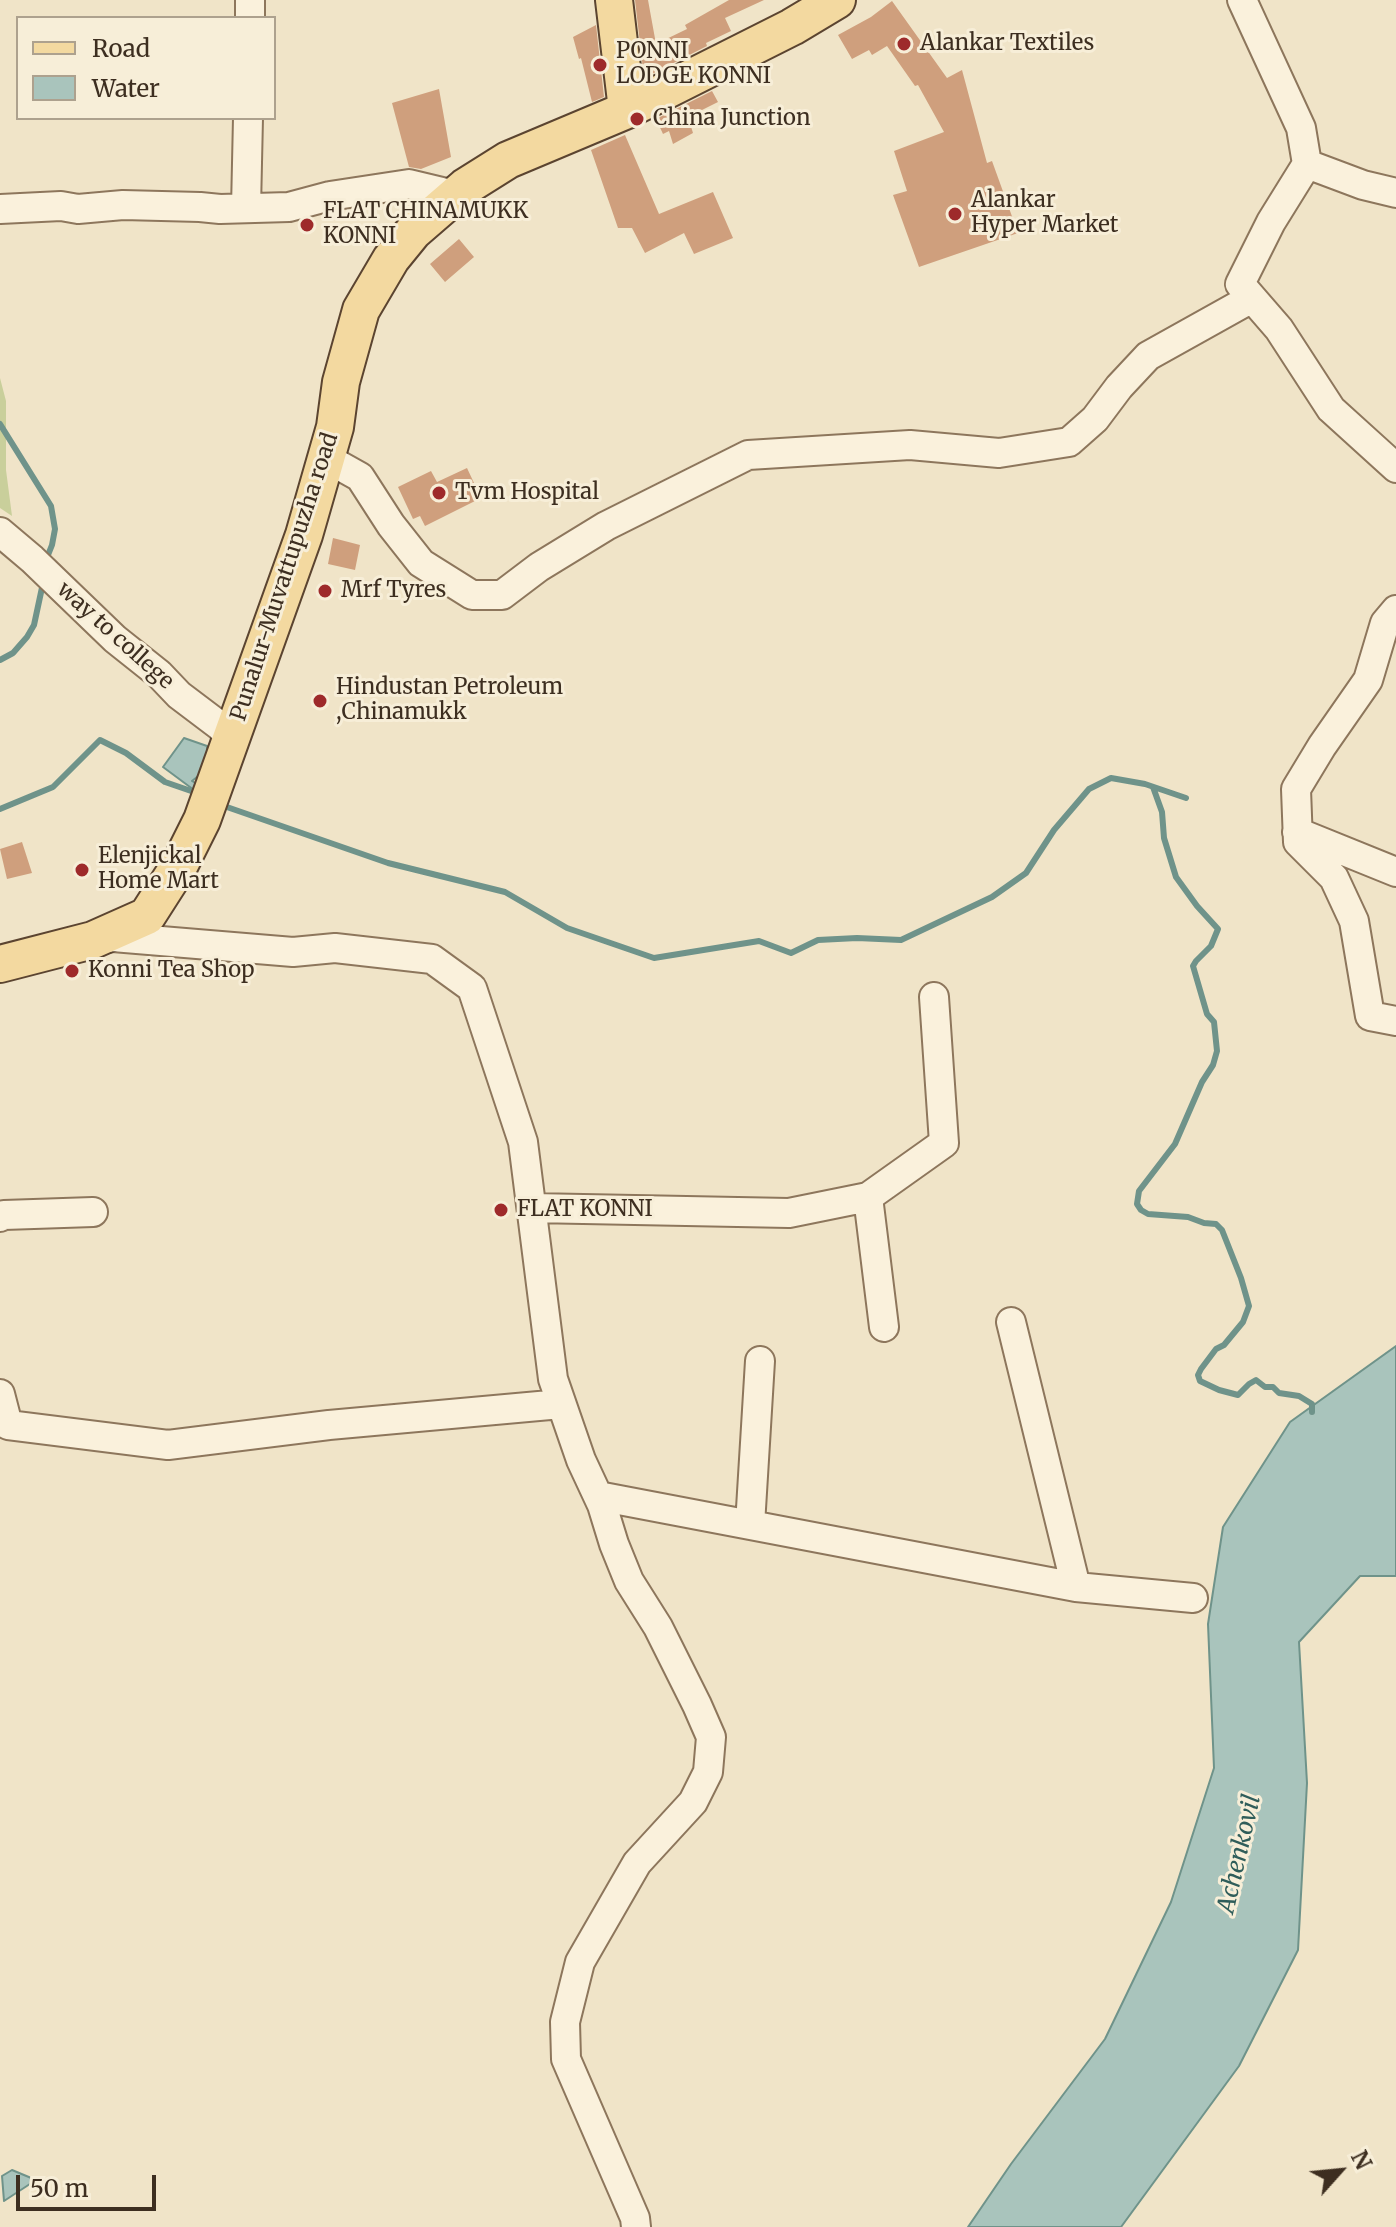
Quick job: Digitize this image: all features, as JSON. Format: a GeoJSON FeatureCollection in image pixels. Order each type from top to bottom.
{"type":"FeatureCollection","features":[{"type":"Feature","properties":{"kind":"main road"},"geometry":{"type":"LineString","coordinates":[[614,0],[627,110]]}},
{"type":"Feature","properties":{"kind":"main road","name":"Punalur-Muvattupuzha road"},"geometry":{"type":"LineString","coordinates":[[0,964],[93,940],[147,916],[179,866],[202,820],[304,535],[335,427],[348,354],[361,310],[383,271],[413,232],[455,195],[508,160],[627,110],[792,27],[837,0]]}},
{"type":"Feature","properties":{"kind":"street"},"geometry":{"type":"LineString","coordinates":[[1242,0],[1301,128],[1307,164],[1271,222],[1240,284],[1279,329],[1331,409],[1396,468]]}},
{"type":"Feature","properties":{"kind":"street"},"geometry":{"type":"LineString","coordinates":[[246,208],[248,120]]}},
{"type":"Feature","properties":{"kind":"street"},"geometry":{"type":"LineString","coordinates":[[1307,164],[1363,185],[1396,193]]}},
{"type":"Feature","properties":{"kind":"street"},"geometry":{"type":"LineString","coordinates":[[0,209],[134,205],[220,209],[289,207],[330,196],[409,184],[455,195]]}},
{"type":"Feature","properties":{"kind":"street"},"geometry":{"type":"LineString","coordinates":[[326,458],[360,477],[391,525],[421,563],[472,595],[502,595],[539,567],[606,526],[748,455],[910,445],[999,453],[1069,442],[1095,419],[1148,356],[1252,298]]}},
{"type":"Feature","properties":{"kind":"street","name":"way to college"},"geometry":{"type":"LineString","coordinates":[[0,532],[115,639],[231,738]]}},
{"type":"Feature","properties":{"kind":"street"},"geometry":{"type":"LineString","coordinates":[[1396,610],[1385,623],[1368,680],[1296,789],[1298,842],[1334,878],[1354,921],[1370,1016],[1396,1021]]}},
{"type":"Feature","properties":{"kind":"street"},"geometry":{"type":"LineString","coordinates":[[1297,832],[1396,872]]}},
{"type":"Feature","properties":{"kind":"street"},"geometry":{"type":"LineString","coordinates":[[93,940],[113,937],[293,952],[335,948],[432,959],[472,988],[523,1142],[553,1379],[629,1581],[658,1627],[711,1737],[708,1772],[693,1802],[637,1863],[580,1962],[565,2022],[566,2059],[635,2218],[636,2227]]}},
{"type":"Feature","properties":{"kind":"street"},"geometry":{"type":"LineString","coordinates":[[532,1208],[789,1213],[868,1197],[944,1143],[934,997]]}},
{"type":"Feature","properties":{"kind":"street"},"geometry":{"type":"LineString","coordinates":[[868,1197],[884,1327]]}},
{"type":"Feature","properties":{"kind":"street"},"geometry":{"type":"LineString","coordinates":[[0,1217],[93,1212]]}},
{"type":"Feature","properties":{"kind":"street"},"geometry":{"type":"LineString","coordinates":[[1011,1322],[1076,1587]]}},
{"type":"Feature","properties":{"kind":"street"},"geometry":{"type":"LineString","coordinates":[[750,1525],[760,1361]]}},
{"type":"Feature","properties":{"kind":"street"},"geometry":{"type":"LineString","coordinates":[[0,1394],[8,1425],[168,1445],[329,1425],[561,1404]]}},
{"type":"Feature","properties":{"kind":"street"},"geometry":{"type":"LineString","coordinates":[[598,1496],[1076,1587],[1193,1598]]}},
{"type":"Feature","properties":{"kind":"green space"},"geometry":{"type":"Polygon","coordinates":[[[0,378],[6,401],[6,470],[12,516],[0,508],[0,378]]]}},
{"type":"Feature","properties":{"kind":"water"},"geometry":{"type":"Polygon","coordinates":[[[184,738],[207,746],[207,769],[192,781],[204,788],[198,793],[163,767],[184,738]]]}},
{"type":"Feature","properties":{"kind":"water","name":"Achenkovil"},"geometry":{"type":"Polygon","coordinates":[[[1396,1346],[1396,1576],[1360,1576],[1299,1642],[1307,1783],[1298,1950],[1239,2066],[1121,2227],[968,2227],[1105,2039],[1171,1902],[1214,1768],[1208,1624],[1223,1527],[1290,1422],[1396,1346]]]}},
{"type":"Feature","properties":{"kind":"water"},"geometry":{"type":"Polygon","coordinates":[[[12,2170],[36,2180],[4,2201],[2,2176],[12,2170]]]}},
{"type":"Feature","properties":{"kind":"building"},"geometry":{"type":"Polygon","coordinates":[[[635,0],[648,0],[656,44],[687,29],[685,25],[729,0],[764,0],[725,18],[731,31],[644,78],[635,0]]]}},
{"type":"Feature","properties":{"kind":"building"},"geometry":{"type":"Polygon","coordinates":[[[892,1],[947,78],[962,70],[987,163],[992,161],[1018,233],[919,267],[893,195],[907,191],[894,151],[944,132],[918,85],[915,86],[887,46],[872,55],[869,50],[852,59],[838,35],[892,1]]]}},
{"type":"Feature","properties":{"kind":"building"},"geometry":{"type":"Polygon","coordinates":[[[596,25],[604,97],[592,102],[573,37],[596,25]]]}},
{"type":"Feature","properties":{"kind":"building"},"geometry":{"type":"Polygon","coordinates":[[[439,89],[451,157],[421,169],[409,167],[392,103],[439,89]]]}},
{"type":"Feature","properties":{"kind":"building"},"geometry":{"type":"Polygon","coordinates":[[[712,91],[718,102],[688,117],[693,133],[673,144],[669,131],[663,134],[656,119],[712,91]]]}},
{"type":"Feature","properties":{"kind":"building"},"geometry":{"type":"Polygon","coordinates":[[[625,135],[659,214],[713,192],[733,238],[694,254],[684,233],[645,253],[632,228],[618,228],[591,150],[625,135]]]}},
{"type":"Feature","properties":{"kind":"building"},"geometry":{"type":"Polygon","coordinates":[[[459,239],[474,257],[445,282],[430,264],[459,239]]]}},
{"type":"Feature","properties":{"kind":"building","name":"Tvm Hospital"},"geometry":{"type":"Polygon","coordinates":[[[467,468],[481,498],[425,526],[420,516],[413,519],[398,487],[431,471],[437,482],[467,468]]]}},
{"type":"Feature","properties":{"kind":"building"},"geometry":{"type":"Polygon","coordinates":[[[333,538],[360,545],[355,570],[328,564],[333,538]]]}},
{"type":"Feature","properties":{"kind":"building"},"geometry":{"type":"Polygon","coordinates":[[[22,842],[32,873],[7,879],[0,849],[22,842]]]}},
{"type":"Feature","properties":{"kind":"waterway"},"geometry":{"type":"LineString","coordinates":[[0,424],[51,506],[55,529],[46,560]]}},
{"type":"Feature","properties":{"kind":"waterway"},"geometry":{"type":"LineString","coordinates":[[0,660],[13,653],[34,625],[43,583]]}},
{"type":"Feature","properties":{"kind":"waterway"},"geometry":{"type":"LineString","coordinates":[[0,809],[53,787],[100,740],[126,753],[165,782],[194,792]]}},
{"type":"Feature","properties":{"kind":"waterway"},"geometry":{"type":"LineString","coordinates":[[224,806],[388,863],[505,892],[567,928],[654,958],[759,941],[791,953],[818,940],[901,940],[992,897],[1026,873],[1054,830],[1089,789],[1111,778],[1145,784],[1186,798]]}},
{"type":"Feature","properties":{"kind":"waterway"},"geometry":{"type":"LineString","coordinates":[[1153,787],[1162,812],[1164,838],[1176,877],[1218,929],[1211,946],[1193,966],[1207,1014],[1214,1022],[1217,1051],[1175,1144],[1139,1191],[1137,1204],[1148,1214],[1188,1217],[1216,1224],[1222,1230],[1241,1278],[1249,1306],[1243,1322],[1201,1369],[1198,1375],[1200,1381],[1238,1395],[1256,1380],[1279,1393],[1299,1396],[1312,1404],[1312,1412]]}},
{"type":"Feature","properties":{"kind":"place","name":"Alankar Textiles"},"geometry":{"type":"Point","coordinates":[904,44]}},
{"type":"Feature","properties":{"kind":"place","name":"PONNI LODGE KONNI"},"geometry":{"type":"Point","coordinates":[600,65]}},
{"type":"Feature","properties":{"kind":"place","name":"China Junction"},"geometry":{"type":"Point","coordinates":[637,119]}},
{"type":"Feature","properties":{"kind":"place","name":"Alankar Hyper Market"},"geometry":{"type":"Point","coordinates":[955,214]}},
{"type":"Feature","properties":{"kind":"place","name":"FLAT CHINAMUKK KONNI"},"geometry":{"type":"Point","coordinates":[307,225]}},
{"type":"Feature","properties":{"kind":"place","name":"Tvm Hospital"},"geometry":{"type":"Point","coordinates":[439,493]}},
{"type":"Feature","properties":{"kind":"place","name":"Mrf Tyres"},"geometry":{"type":"Point","coordinates":[325,591]}},
{"type":"Feature","properties":{"kind":"place","name":"Hindustan Petroleum ,Chinamukk"},"geometry":{"type":"Point","coordinates":[320,701]}},
{"type":"Feature","properties":{"kind":"place","name":"Elenjickal Home Mart"},"geometry":{"type":"Point","coordinates":[82,870]}},
{"type":"Feature","properties":{"kind":"place","name":"Konni Tea Shop"},"geometry":{"type":"Point","coordinates":[72,971]}},
{"type":"Feature","properties":{"kind":"place","name":"FLAT KONNI"},"geometry":{"type":"Point","coordinates":[501,1210]}}]}
